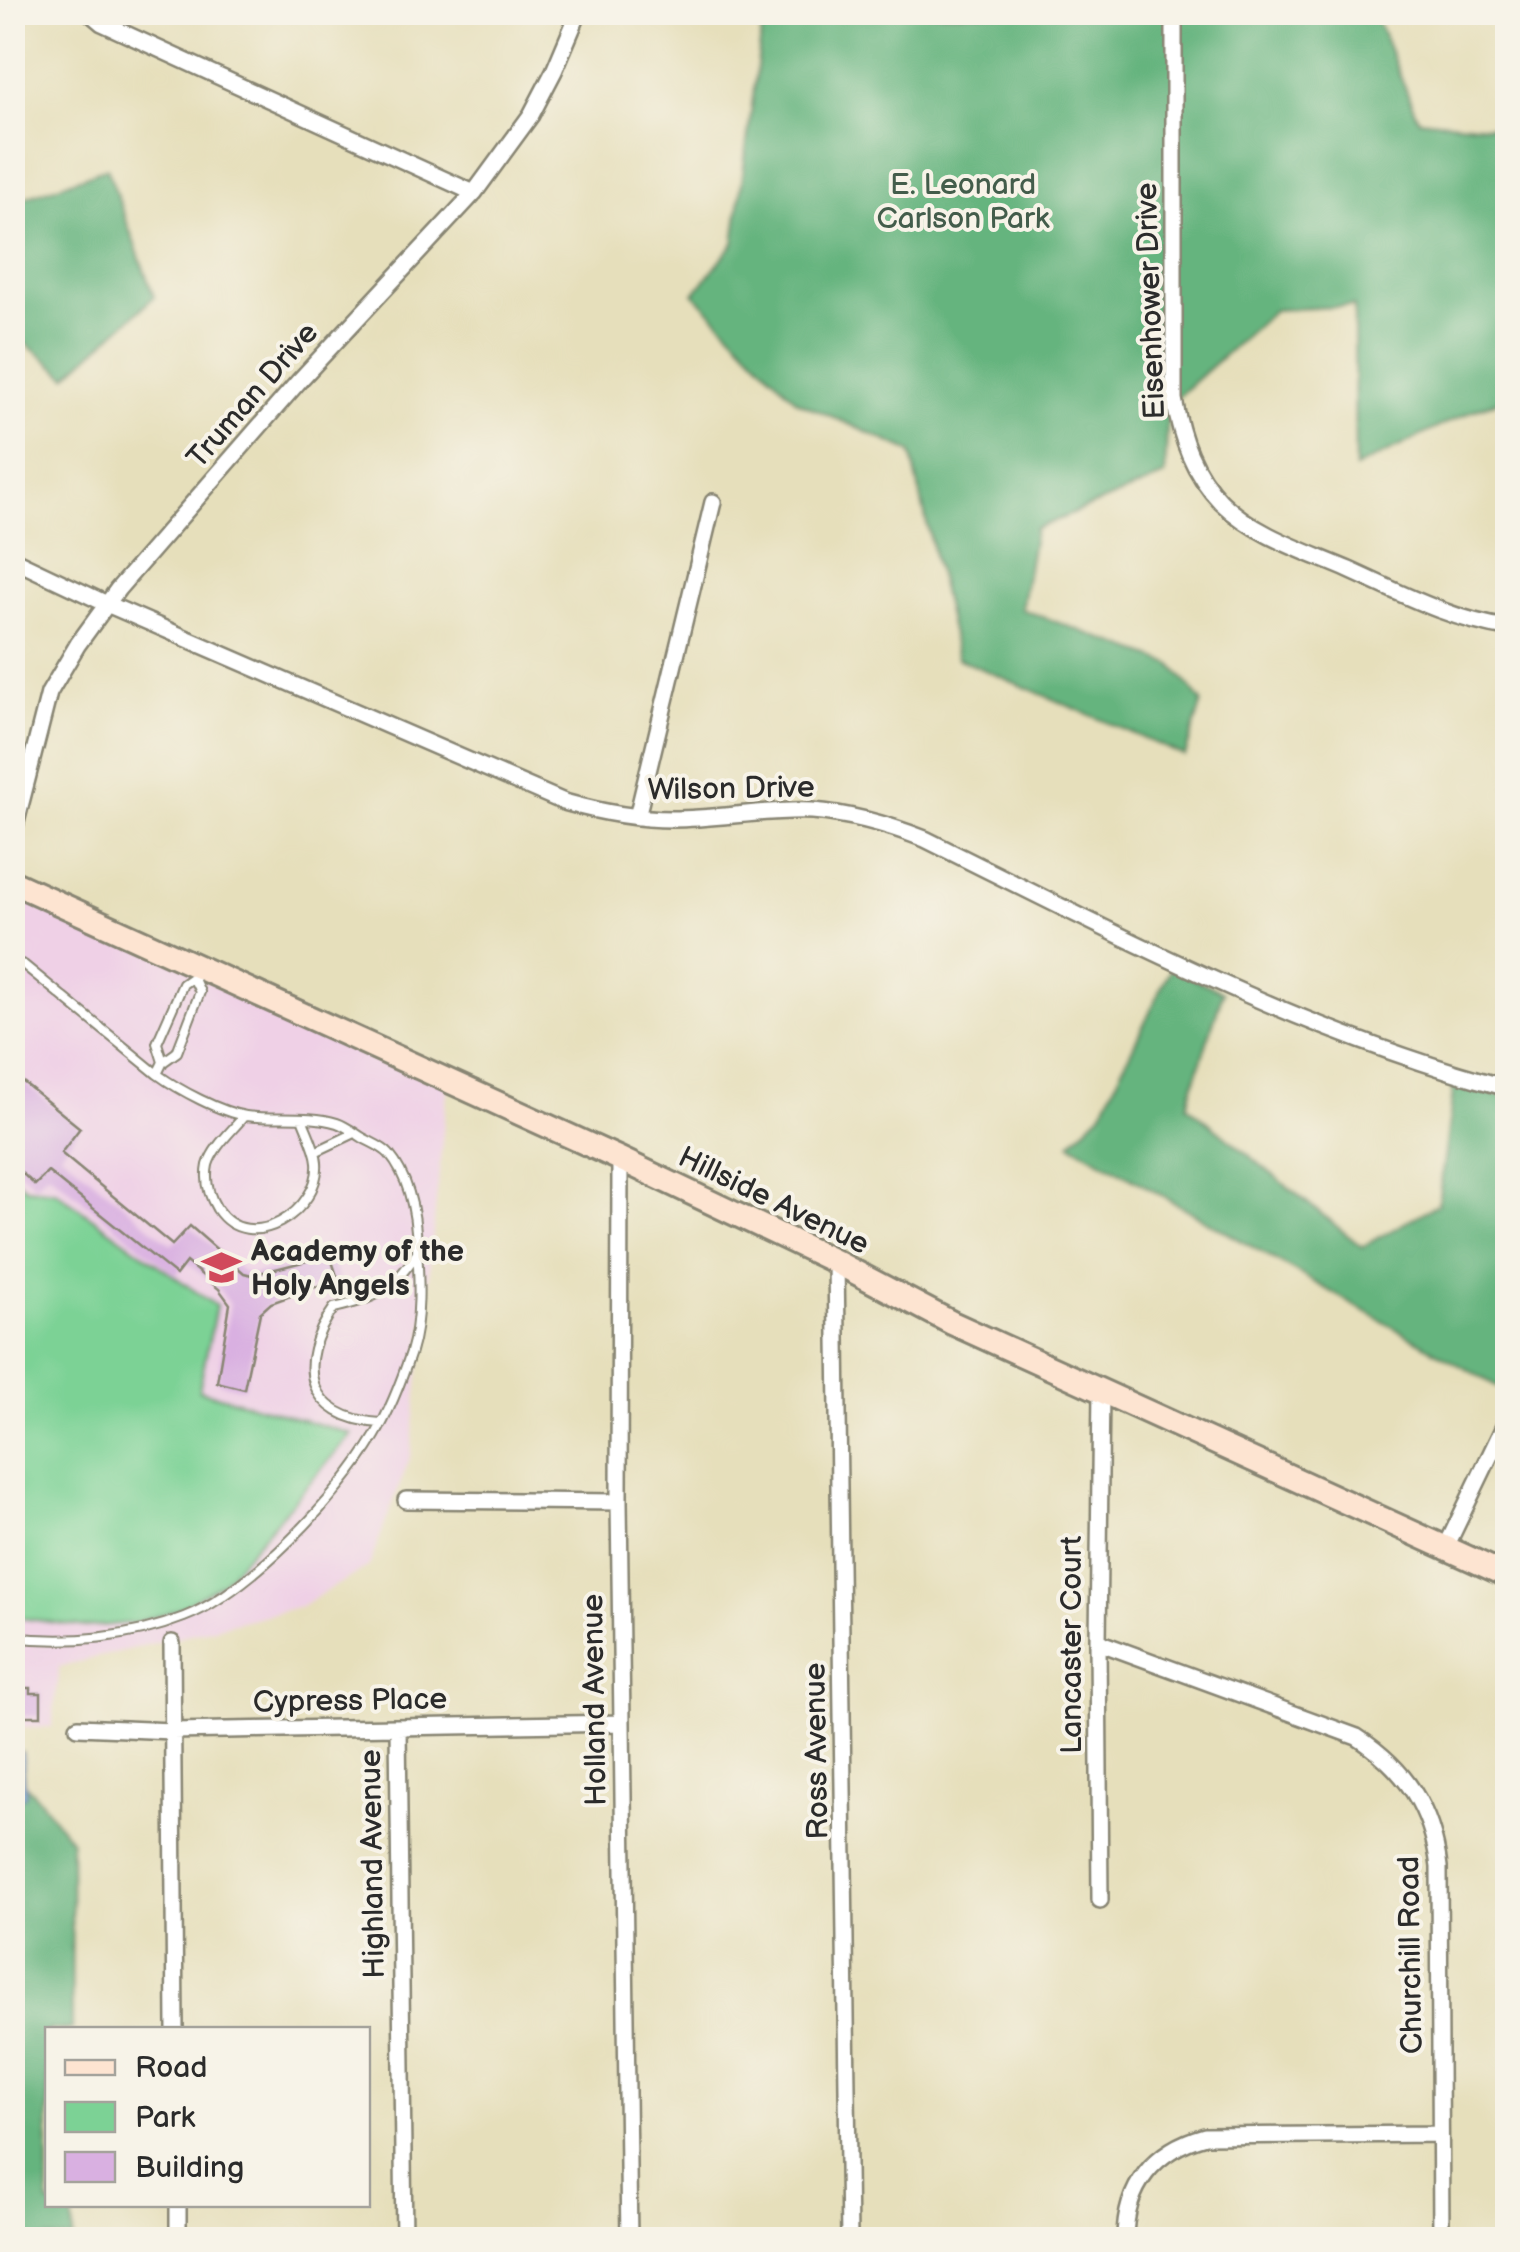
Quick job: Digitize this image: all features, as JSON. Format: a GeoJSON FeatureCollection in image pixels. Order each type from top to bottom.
{"type":"FeatureCollection","features":[{"type":"Feature","properties":{"kind":"main road","name":"Hillside Avenue"},"geometry":{"type":"LineString","coordinates":[[12,882],[196,972],[620,1159],[836,1262],[952,1323],[1508,1576]]}},
{"type":"Feature","properties":{"kind":"street"},"geometry":{"type":"LineString","coordinates":[[89,12],[102,24],[474,193]]}},
{"type":"Feature","properties":{"kind":"street","name":"Truman Drive"},"geometry":{"type":"LineString","coordinates":[[12,838],[50,693],[107,604],[299,381],[474,193],[530,115],[554,72],[579,12]]}},
{"type":"Feature","properties":{"kind":"street","name":"Eisenhower Drive"},"geometry":{"type":"LineString","coordinates":[[1174,12],[1174,399],[1188,455],[1220,500],[1262,532],[1442,611],[1508,628]]}},
{"type":"Feature","properties":{"kind":"street"},"geometry":{"type":"LineString","coordinates":[[637,818],[714,502]]}},
{"type":"Feature","properties":{"kind":"street","name":"Wilson Drive"},"geometry":{"type":"LineString","coordinates":[[12,559],[564,802],[637,818],[814,811],[891,826],[925,838],[1150,948],[1338,1032],[1451,1073],[1508,1088]]}},
{"type":"Feature","properties":{"kind":"street","name":"Holland Avenue"},"geometry":{"type":"LineString","coordinates":[[620,1159],[619,1502],[630,2240]]}},
{"type":"Feature","properties":{"kind":"street","name":"Ross Avenue"},"geometry":{"type":"LineString","coordinates":[[836,1262],[850,2240]]}},
{"type":"Feature","properties":{"kind":"street","name":"Lancaster Court"},"geometry":{"type":"LineString","coordinates":[[1100,1390],[1100,1900]]}},
{"type":"Feature","properties":{"kind":"street"},"geometry":{"type":"LineString","coordinates":[[1446,1547],[1508,1418]]}},
{"type":"Feature","properties":{"kind":"street"},"geometry":{"type":"LineString","coordinates":[[406,1500],[619,1502]]}},
{"type":"Feature","properties":{"kind":"street","name":"Churchill Road"},"geometry":{"type":"LineString","coordinates":[[1098,1642],[1357,1737],[1381,1753],[1416,1792],[1436,1841],[1439,1867],[1442,2240]]}},
{"type":"Feature","properties":{"kind":"street"},"geometry":{"type":"LineString","coordinates":[[172,1643],[175,2027]]}},
{"type":"Feature","properties":{"kind":"street","name":"Cypress Place"},"geometry":{"type":"LineString","coordinates":[[78,1726],[172,1731],[622,1723]]}},
{"type":"Feature","properties":{"kind":"street","name":"Highland Avenue"},"geometry":{"type":"LineString","coordinates":[[398,1727],[404,2240]]}},
{"type":"Feature","properties":{"kind":"street"},"geometry":{"type":"LineString","coordinates":[[1125,2240],[1135,2187],[1164,2152],[1184,2142],[1205,2136],[1440,2134]]}},
{"type":"Feature","properties":{"kind":"street"},"geometry":{"type":"LineString","coordinates":[[178,2207],[178,2240]]}},
{"type":"Feature","properties":{"kind":"lane"},"geometry":{"type":"LineString","coordinates":[[12,961],[24,965],[177,1088],[244,1116],[337,1123],[387,1151],[400,1172],[415,1215],[418,1252],[412,1350],[375,1436],[321,1508],[276,1553],[229,1590],[186,1616],[86,1640],[12,1638]]}},
{"type":"Feature","properties":{"kind":"lane"},"geometry":{"type":"LineString","coordinates":[[164,1062],[157,1043],[183,984],[196,972]]}},
{"type":"Feature","properties":{"kind":"lane"},"geometry":{"type":"LineString","coordinates":[[158,1074],[164,1062],[177,1052],[200,992],[196,972]]}},
{"type":"Feature","properties":{"kind":"lane"},"geometry":{"type":"LineString","coordinates":[[244,1116],[216,1148],[208,1164],[207,1182],[222,1216],[237,1228],[253,1231],[271,1227],[300,1207],[316,1177],[315,1152],[302,1118]]}},
{"type":"Feature","properties":{"kind":"lane"},"geometry":{"type":"LineString","coordinates":[[315,1152],[356,1133]]}},
{"type":"Feature","properties":{"kind":"lane"},"geometry":{"type":"LineString","coordinates":[[381,1422],[352,1421],[319,1395],[308,1369],[312,1347],[334,1308],[361,1302],[396,1284],[418,1252]]}},
{"type":"Feature","properties":{"kind":"shaded area","name":"Academy of the Holy Angels"},"geometry":{"type":"Polygon","coordinates":[[[13,882],[448,1081],[411,1455],[369,1566],[301,1606],[59,1667],[52,1727],[13,1727],[13,882]]]}},
{"type":"Feature","properties":{"kind":"green space","name":"E. Leonard Carlson Park"},"geometry":{"type":"Polygon","coordinates":[[[764,13],[1374,13],[1418,119],[1507,128],[1507,397],[1355,468],[1354,306],[1274,310],[1168,405],[1165,476],[1035,529],[1021,609],[1171,664],[1202,702],[1185,756],[957,658],[911,452],[797,401],[694,294],[734,243],[764,13]]]}},
{"type":"Feature","properties":{"kind":"green space"},"geometry":{"type":"Polygon","coordinates":[[[107,168],[154,297],[67,376],[13,334],[13,202],[107,168]]]}},
{"type":"Feature","properties":{"kind":"green space"},"geometry":{"type":"Polygon","coordinates":[[[1171,968],[1223,992],[1187,1105],[1362,1247],[1438,1204],[1454,1085],[1507,1097],[1507,1392],[1070,1143],[1101,1113],[1171,968]]]}},
{"type":"Feature","properties":{"kind":"green space"},"geometry":{"type":"Polygon","coordinates":[[[13,1176],[26,1188],[55,1191],[216,1306],[199,1390],[352,1434],[222,1583],[176,1610],[134,1623],[86,1627],[13,1617],[13,1176]]]}},
{"type":"Feature","properties":{"kind":"green space"},"geometry":{"type":"Polygon","coordinates":[[[12,1772],[42,1802],[71,1841],[72,2027],[45,2027],[45,2207],[72,2207],[73,2239],[13,2239],[12,1772]]]}},
{"type":"Feature","properties":{"kind":"water"},"geometry":{"type":"Polygon","coordinates":[[[13,1751],[22,1752],[26,1795],[13,1807],[13,1751]]]}},
{"type":"Feature","properties":{"kind":"building"},"geometry":{"type":"Polygon","coordinates":[[[12,1073],[80,1128],[61,1153],[172,1245],[190,1226],[244,1273],[252,1275],[330,1255],[338,1279],[271,1303],[260,1313],[244,1389],[217,1382],[230,1304],[219,1289],[186,1262],[176,1275],[48,1172],[35,1185],[12,1164],[12,1073]]]}},
{"type":"Feature","properties":{"kind":"building"},"geometry":{"type":"Polygon","coordinates":[[[12,1688],[30,1688],[30,1693],[41,1693],[41,1716],[12,1716],[12,1688]]]}},
{"type":"Feature","properties":{"kind":"place","name":"Academy of the Holy Angels"},"geometry":{"type":"Point","coordinates":[221,1268]}}]}
